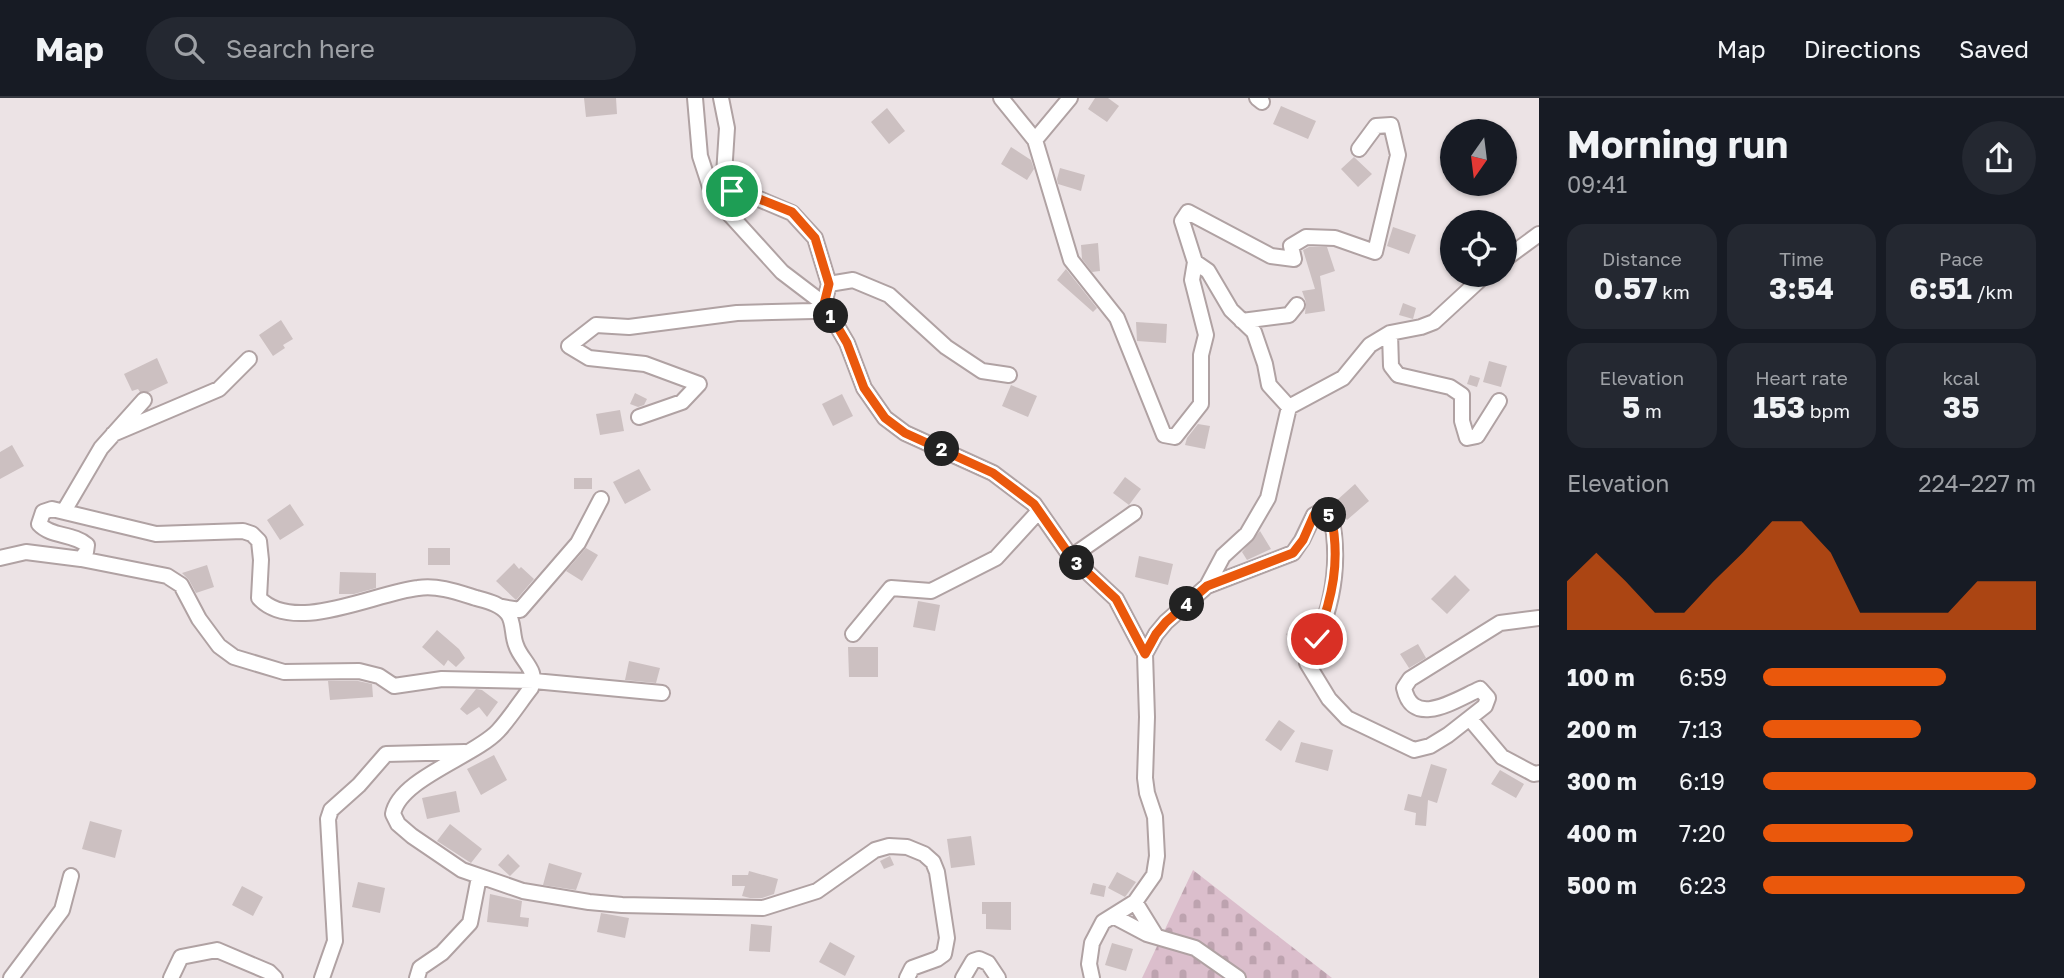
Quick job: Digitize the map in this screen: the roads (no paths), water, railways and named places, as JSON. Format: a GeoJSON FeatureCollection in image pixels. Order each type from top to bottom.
{"type":"FeatureCollection","features":[{"type":"Feature","properties":{"kind":"street"},"geometry":{"type":"LineString","coordinates":[[695,98],[700,156],[713,196],[782,272],[824,304],[847,343],[864,388],[885,418],[905,433],[993,473],[1034,504],[1071,557],[1116,599],[1145,654],[1145,778],[1155,817],[1157,856],[1154,875],[1135,902],[1103,922],[1092,943],[1089,964],[1091,978]]}},
{"type":"Feature","properties":{"kind":"street"},"geometry":{"type":"LineString","coordinates":[[639,417],[682,402],[699,384],[645,364],[589,358],[569,346],[596,325],[629,327],[737,313],[813,311],[824,304],[829,284],[815,238],[792,212],[747,194],[732,191],[724,175],[727,128],[721,98]]}},
{"type":"Feature","properties":{"kind":"street"},"geometry":{"type":"LineString","coordinates":[[1001,98],[1035,140],[1070,260],[1117,318],[1164,435],[1175,437],[1200,404],[1201,355],[1206,335],[1192,280],[1195,262],[1182,220],[1188,212],[1271,256],[1294,259],[1292,246],[1306,237],[1335,238],[1375,252],[1398,155],[1391,125],[1376,126],[1359,149]]}},
{"type":"Feature","properties":{"kind":"street"},"geometry":{"type":"LineString","coordinates":[[1035,140],[1070,98]]}},
{"type":"Feature","properties":{"kind":"street"},"geometry":{"type":"LineString","coordinates":[[1517,250],[1539,234]]}},
{"type":"Feature","properties":{"kind":"street"},"geometry":{"type":"LineString","coordinates":[[1195,262],[1208,271],[1231,310],[1254,332],[1269,384],[1289,407]]}},
{"type":"Feature","properties":{"kind":"street"},"geometry":{"type":"LineString","coordinates":[[829,284],[853,280],[889,295],[946,347],[982,371],[1009,375]]}},
{"type":"Feature","properties":{"kind":"street"},"geometry":{"type":"LineString","coordinates":[[1145,654],[1166,622],[1207,586],[1223,556],[1247,534],[1268,498],[1289,407],[1343,378],[1370,345],[1390,333],[1434,322],[1472,287]]}},
{"type":"Feature","properties":{"kind":"street"},"geometry":{"type":"LineString","coordinates":[[1242,321],[1289,315],[1297,305]]}},
{"type":"Feature","properties":{"kind":"street"},"geometry":{"type":"LineString","coordinates":[[1390,333],[1391,366],[1398,375],[1450,387],[1462,395],[1462,421],[1467,438],[1477,436],[1499,401]]}},
{"type":"Feature","properties":{"kind":"street"},"geometry":{"type":"LineString","coordinates":[[113,435],[219,389],[249,359]]}},
{"type":"Feature","properties":{"kind":"street"},"geometry":{"type":"LineString","coordinates":[[64,511],[101,448],[144,400]]}},
{"type":"Feature","properties":{"kind":"street"},"geometry":{"type":"LineString","coordinates":[[81,559],[87,545],[80,539],[43,529],[39,524],[43,512],[52,509],[64,511],[115,526],[156,534],[243,531],[251,534],[259,541],[259,598],[268,608],[284,612],[304,614],[418,588],[443,588],[520,610],[578,543],[601,499]]}},
{"type":"Feature","properties":{"kind":"street"},"geometry":{"type":"LineString","coordinates":[[1207,586],[1287,557],[1303,540],[1314,515],[1323,510],[1327,512],[1333,524],[1336,552],[1333,588],[1307,663],[1329,699],[1346,718],[1414,750],[1430,746],[1470,719],[1485,706],[1488,698],[1480,689],[1431,710],[1415,708],[1406,700],[1404,688],[1410,679],[1500,622],[1539,618]]}},
{"type":"Feature","properties":{"kind":"street"},"geometry":{"type":"LineString","coordinates":[[853,634],[891,588],[931,591],[996,558],[1038,511]]}},
{"type":"Feature","properties":{"kind":"street"},"geometry":{"type":"LineString","coordinates":[[1071,557],[1134,513]]}},
{"type":"Feature","properties":{"kind":"street"},"geometry":{"type":"LineString","coordinates":[[0,558],[26,552],[81,559],[167,576],[181,585],[199,619],[219,646],[234,657],[284,672],[359,671],[379,676],[394,686],[442,679],[534,681],[662,693]]}},
{"type":"Feature","properties":{"kind":"street"},"geometry":{"type":"LineString","coordinates":[[502,607],[511,619],[516,647],[531,668],[534,681],[498,732],[432,773],[399,800],[393,814],[398,824],[446,861],[479,877],[523,891],[622,905],[763,908],[817,891],[875,850],[889,846],[907,847],[924,854],[933,862],[937,872],[947,938],[944,954],[912,968],[907,978]]}},
{"type":"Feature","properties":{"kind":"street"},"geometry":{"type":"LineString","coordinates":[[1470,719],[1502,757],[1534,774],[1539,773]]}},
{"type":"Feature","properties":{"kind":"street"},"geometry":{"type":"LineString","coordinates":[[322,978],[335,941],[329,854],[328,819],[331,810],[359,785],[386,754],[466,752]]}},
{"type":"Feature","properties":{"kind":"street"},"geometry":{"type":"LineString","coordinates":[[12,978],[62,910],[71,876]]}},
{"type":"Feature","properties":{"kind":"street"},"geometry":{"type":"LineString","coordinates":[[417,978],[419,968],[442,953],[470,923],[479,877]]}},
{"type":"Feature","properties":{"kind":"street"},"geometry":{"type":"LineString","coordinates":[[1135,902],[1156,936]]}},
{"type":"Feature","properties":{"kind":"street"},"geometry":{"type":"LineString","coordinates":[[1113,916],[1147,934],[1195,948],[1238,978]]}},
{"type":"Feature","properties":{"kind":"street"},"geometry":{"type":"LineString","coordinates":[[170,978],[181,957],[217,950],[270,976]]}},
{"type":"Feature","properties":{"kind":"street"},"geometry":{"type":"LineString","coordinates":[[963,978],[973,961],[979,958],[988,963],[998,978]]}}]}
